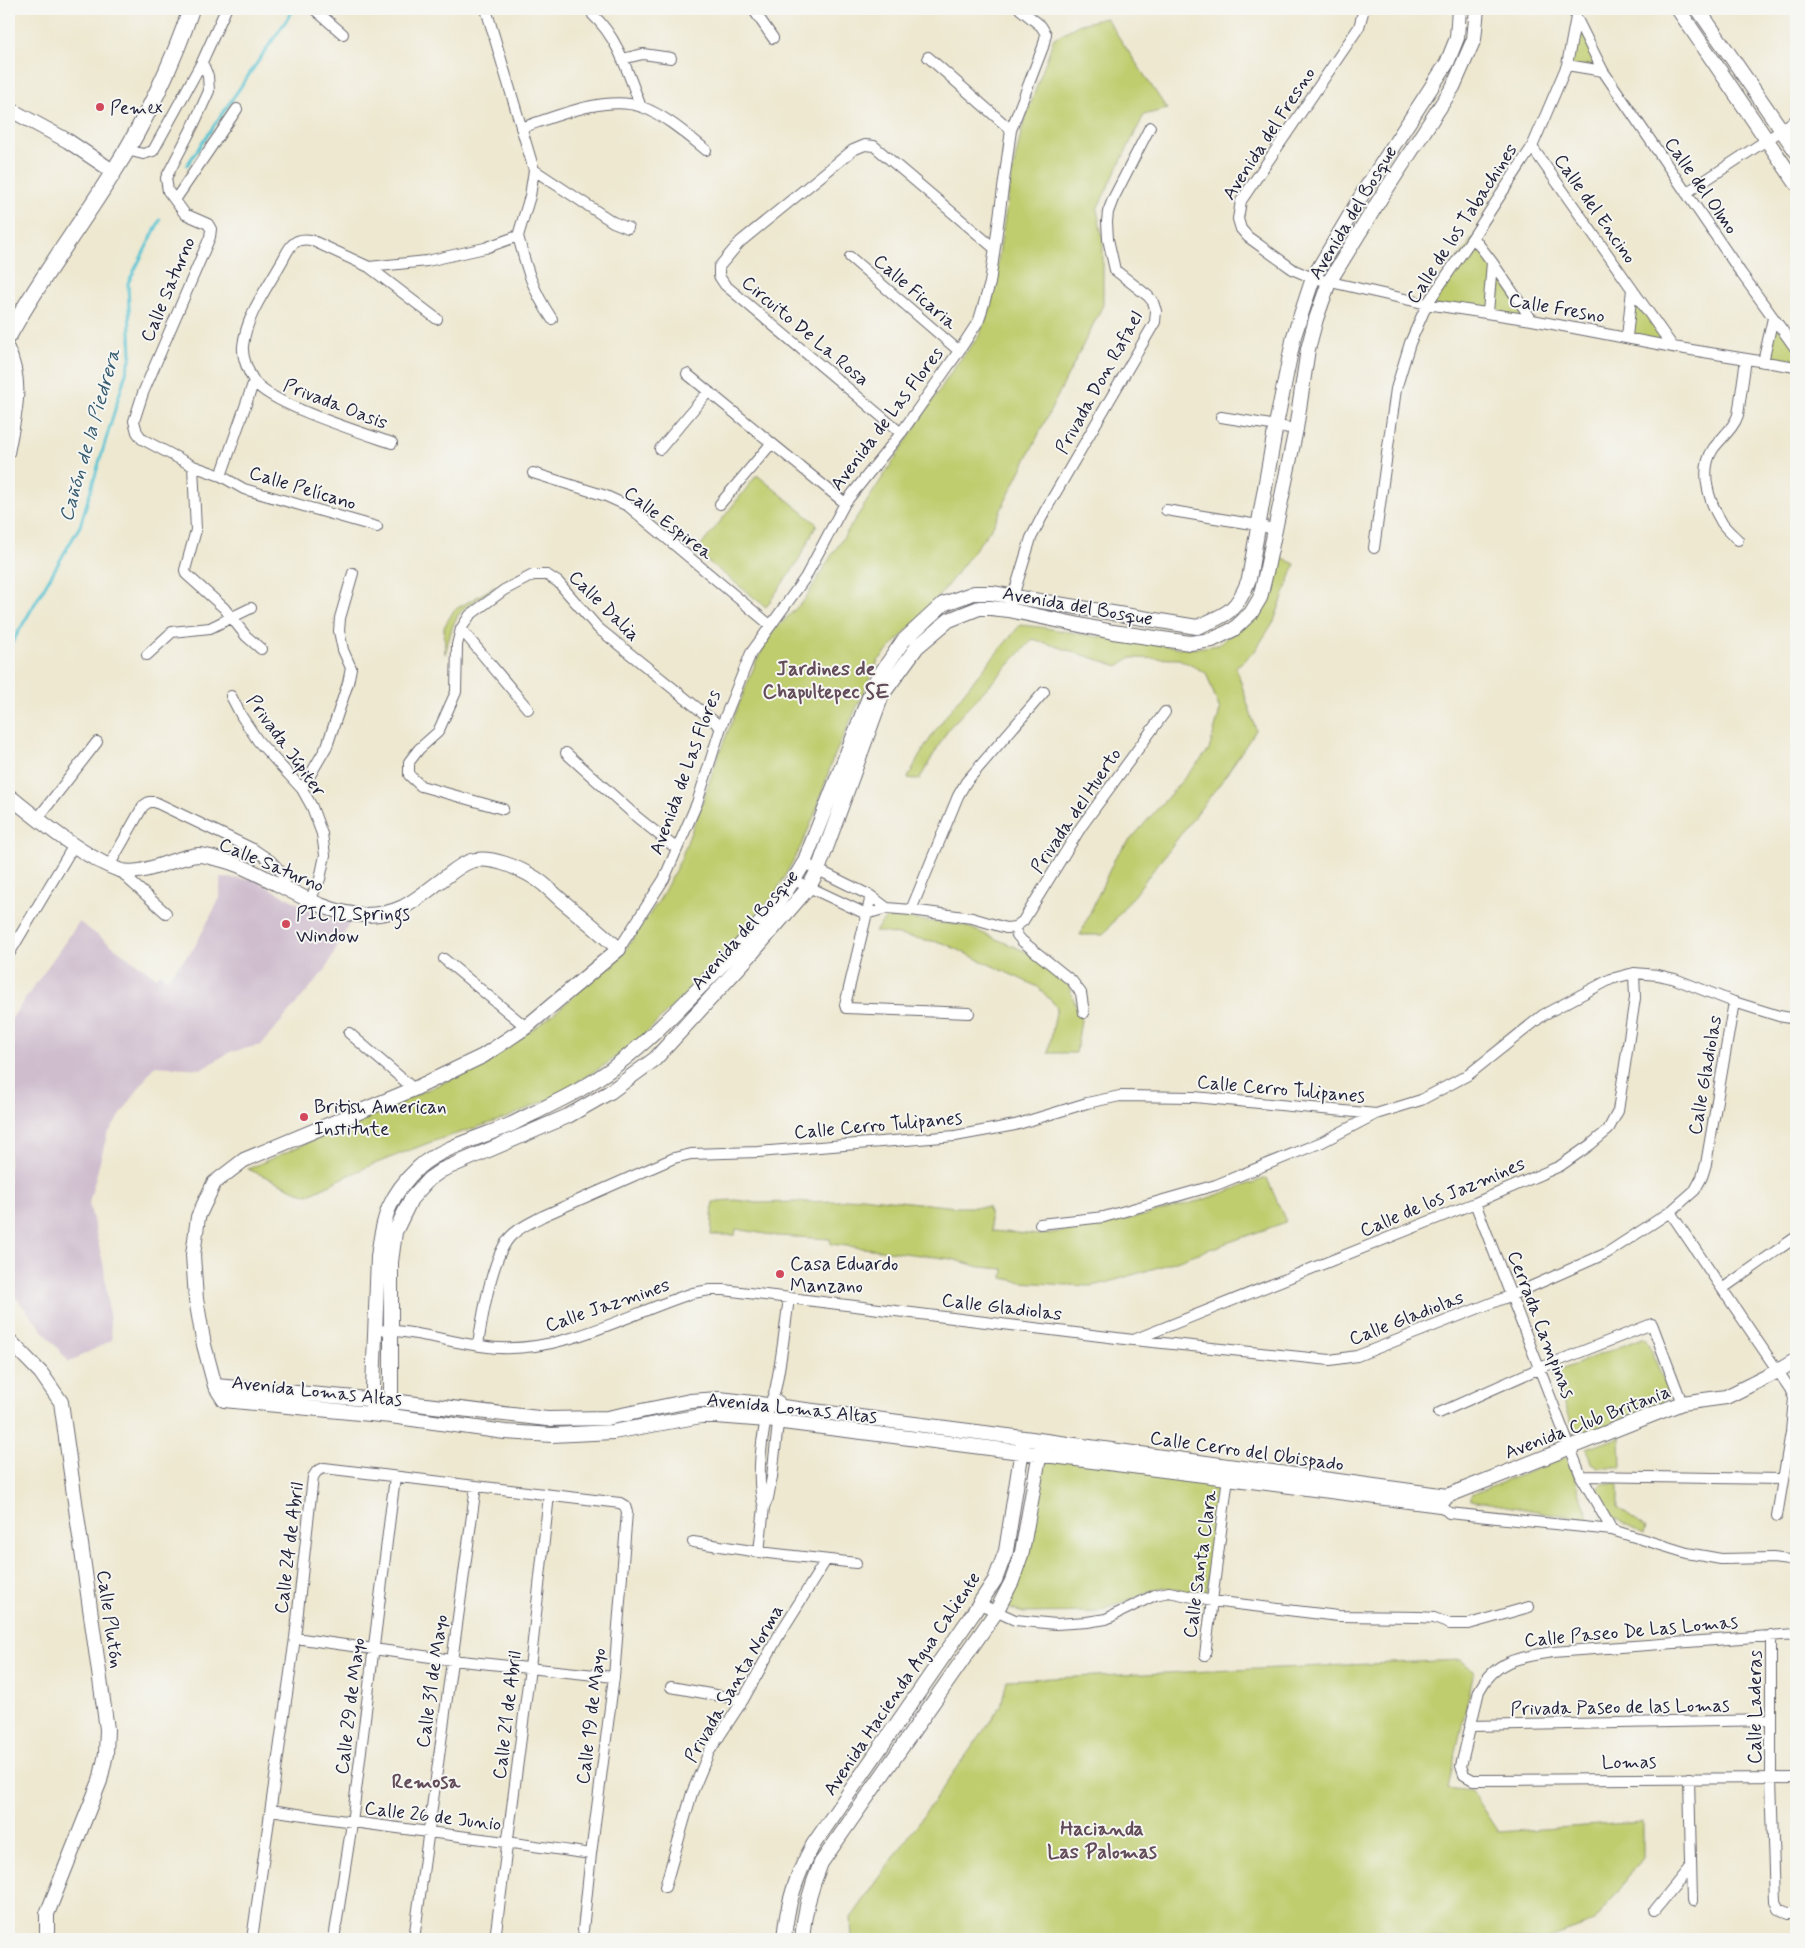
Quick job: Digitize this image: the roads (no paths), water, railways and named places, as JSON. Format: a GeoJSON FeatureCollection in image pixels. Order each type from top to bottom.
{"type":"FeatureCollection","features":[{"type":"Feature","properties":{"kind":"main road"},"geometry":{"type":"LineString","coordinates":[[9,335],[28,300],[127,150],[167,68],[191,9]]}},
{"type":"Feature","properties":{"kind":"main road","name":"Avenida del Bosque"},"geometry":{"type":"LineString","coordinates":[[372,1414],[378,1257],[381,1235],[393,1197],[421,1165],[440,1154],[512,1124],[602,1076],[660,1029],[757,928],[794,880],[804,863],[875,682],[903,641],[943,604],[974,593],[1014,596],[1197,627],[1223,616],[1242,599],[1249,578],[1294,336],[1313,278],[1366,188],[1447,63],[1457,38],[1459,9]]}},
{"type":"Feature","properties":{"kind":"main road","name":"Avenida del Bosque"},"geometry":{"type":"LineString","coordinates":[[391,1416],[391,1262],[395,1232],[411,1199],[420,1188],[442,1170],[568,1116],[610,1092],[654,1059],[668,1045],[752,953],[808,887],[818,870],[882,695],[918,647],[949,620],[979,608],[1009,610],[1113,632],[1190,643],[1212,640],[1234,628],[1250,613],[1260,598],[1296,429],[1308,349],[1329,282],[1380,199],[1453,87],[1474,38],[1477,9]]}},
{"type":"Feature","properties":{"kind":"main road"},"geometry":{"type":"LineString","coordinates":[[1678,9],[1796,184]]}},
{"type":"Feature","properties":{"kind":"main road"},"geometry":{"type":"LineString","coordinates":[[1698,9],[1796,151]]}},
{"type":"Feature","properties":{"kind":"main road"},"geometry":{"type":"LineString","coordinates":[[9,109],[68,141],[114,172]]}},
{"type":"Feature","properties":{"kind":"main road"},"geometry":{"type":"LineString","coordinates":[[9,796],[74,845],[115,868]]}},
{"type":"Feature","properties":{"kind":"main road","name":"Calle Saturno"},"geometry":{"type":"LineString","coordinates":[[115,868],[143,870],[183,858],[201,855],[218,858],[310,900],[342,913],[355,915],[388,913],[407,906],[459,867],[471,861],[482,860],[503,864],[536,879],[619,949]]}},
{"type":"Feature","properties":{"kind":"main road","name":"Avenida de Las Flores"},"geometry":{"type":"LineString","coordinates":[[215,1386],[204,1345],[196,1300],[193,1255],[198,1217],[214,1183],[244,1160],[414,1089],[483,1056],[526,1027],[619,949]]}},
{"type":"Feature","properties":{"kind":"main road","name":"Calle Plutón"},"geometry":{"type":"LineString","coordinates":[[9,1340],[41,1373],[61,1402],[107,1729],[106,1754],[100,1781],[47,1914],[47,1939]]}},
{"type":"Feature","properties":{"kind":"main road","name":"Avenida Club Britania"},"geometry":{"type":"LineString","coordinates":[[1441,1498],[1682,1403],[1726,1397],[1796,1360]]}},
{"type":"Feature","properties":{"kind":"main road","name":"Avenida Lomas Altas"},"geometry":{"type":"LineString","coordinates":[[215,1386],[391,1401],[547,1419],[607,1418],[719,1399],[1041,1440]]}},
{"type":"Feature","properties":{"kind":"main road","name":"Avenida Lomas Altas"},"geometry":{"type":"LineString","coordinates":[[215,1386],[224,1400],[230,1402],[391,1416],[505,1432],[552,1435],[613,1432],[701,1416],[772,1421],[1039,1455]]}},
{"type":"Feature","properties":{"kind":"main road","name":"Avenida Hacienda Agua Caliente"},"geometry":{"type":"LineString","coordinates":[[784,1939],[788,1906],[794,1883],[813,1845],[995,1580],[1006,1551],[1024,1438]]}},
{"type":"Feature","properties":{"kind":"main road","name":"Avenida Hacienda Agua Caliente"},"geometry":{"type":"LineString","coordinates":[[802,1939],[810,1889],[821,1863],[996,1612],[1012,1581],[1022,1552],[1041,1440]]}},
{"type":"Feature","properties":{"kind":"main road","name":"Calle Cerro del Obispado"},"geometry":{"type":"LineString","coordinates":[[1041,1440],[1441,1498]]}},
{"type":"Feature","properties":{"kind":"main road","name":"Calle Cerro del Obispado"},"geometry":{"type":"LineString","coordinates":[[1039,1455],[1228,1477],[1441,1498]]}},
{"type":"Feature","properties":{"kind":"street"},"geometry":{"type":"LineString","coordinates":[[127,150],[143,154],[153,151],[202,62],[226,9]]}},
{"type":"Feature","properties":{"kind":"street"},"geometry":{"type":"LineString","coordinates":[[314,9],[343,34]]}},
{"type":"Feature","properties":{"kind":"street"},"geometry":{"type":"LineString","coordinates":[[486,9],[534,170],[530,196],[518,236],[530,280],[536,294],[552,319]]}},
{"type":"Feature","properties":{"kind":"street"},"geometry":{"type":"LineString","coordinates":[[753,9],[773,38]]}},
{"type":"Feature","properties":{"kind":"street","name":"Avenida de Las Flores"},"geometry":{"type":"LineString","coordinates":[[619,949],[664,879],[697,803],[721,727],[751,653],[805,578],[845,504],[901,432],[979,320],[990,283],[1011,130],[1043,47],[1046,34],[1041,26],[1020,9]]}},
{"type":"Feature","properties":{"kind":"street","name":"Avenida del Fresno"},"geometry":{"type":"LineString","coordinates":[[1313,278],[1294,270],[1248,237],[1241,228],[1238,212],[1241,201],[1359,27],[1364,9]]}},
{"type":"Feature","properties":{"kind":"street","name":"Calle de los Tabachines"},"geometry":{"type":"LineString","coordinates":[[1374,548],[1396,389],[1410,343],[1427,304],[1532,147],[1567,65],[1576,13]]}},
{"type":"Feature","properties":{"kind":"street","name":"Calle del Olmo"},"geometry":{"type":"LineString","coordinates":[[1576,13],[1603,71],[1796,349]]}},
{"type":"Feature","properties":{"kind":"street"},"geometry":{"type":"LineString","coordinates":[[593,15],[606,26],[615,42],[641,107]]}},
{"type":"Feature","properties":{"kind":"street"},"geometry":{"type":"LineString","coordinates":[[622,59],[643,54],[671,58]]}},
{"type":"Feature","properties":{"kind":"street"},"geometry":{"type":"LineString","coordinates":[[928,57],[1011,130]]}},
{"type":"Feature","properties":{"kind":"street","name":"Calle Saturno"},"geometry":{"type":"LineString","coordinates":[[137,432],[134,421],[143,393],[210,237],[211,229],[208,224],[185,214],[174,200],[168,191],[166,178],[209,91],[208,76],[202,62]]}},
{"type":"Feature","properties":{"kind":"street"},"geometry":{"type":"LineString","coordinates":[[1567,65],[1603,71]]}},
{"type":"Feature","properties":{"kind":"street"},"geometry":{"type":"LineString","coordinates":[[521,128],[594,106],[617,103],[641,107],[668,120],[706,150]]}},
{"type":"Feature","properties":{"kind":"street"},"geometry":{"type":"LineString","coordinates":[[174,200],[237,109]]}},
{"type":"Feature","properties":{"kind":"street"},"geometry":{"type":"LineString","coordinates":[[1686,193],[1796,120]]}},
{"type":"Feature","properties":{"kind":"street","name":"Privada Don Rafael"},"geometry":{"type":"LineString","coordinates":[[1009,610],[1031,538],[1155,322],[1156,311],[1153,302],[1115,270],[1108,239],[1107,222],[1108,212],[1113,199],[1150,127]]}},
{"type":"Feature","properties":{"kind":"street","name":"Circuito De La Rosa"},"geometry":{"type":"LineString","coordinates":[[901,432],[725,285],[719,276],[719,267],[740,242],[768,218],[854,150],[865,145],[874,146],[994,248]]}},
{"type":"Feature","properties":{"kind":"street","name":"Calle del Encino"},"geometry":{"type":"LineString","coordinates":[[1532,147],[1673,347]]}},
{"type":"Feature","properties":{"kind":"street"},"geometry":{"type":"LineString","coordinates":[[534,170],[607,218],[628,228]]}},
{"type":"Feature","properties":{"kind":"street"},"geometry":{"type":"LineString","coordinates":[[370,267],[426,261],[484,248],[518,236]]}},
{"type":"Feature","properties":{"kind":"street"},"geometry":{"type":"LineString","coordinates":[[1473,237],[1532,320]]}},
{"type":"Feature","properties":{"kind":"street"},"geometry":{"type":"LineString","coordinates":[[221,476],[254,382],[243,357],[243,346],[250,322],[261,298],[292,244],[302,239],[311,240],[370,267],[437,319]]}},
{"type":"Feature","properties":{"kind":"street","name":"Calle Ficaria"},"geometry":{"type":"LineString","coordinates":[[850,257],[959,351]]}},
{"type":"Feature","properties":{"kind":"street"},"geometry":{"type":"LineString","coordinates":[[1488,313],[1492,262]]}},
{"type":"Feature","properties":{"kind":"street","name":"Calle Fresno"},"geometry":{"type":"LineString","coordinates":[[1313,278],[1427,304],[1532,320],[1673,347],[1796,367]]}},
{"type":"Feature","properties":{"kind":"street","name":"Calle del Encino"},"geometry":{"type":"LineString","coordinates":[[1627,337],[1632,289]]}},
{"type":"Feature","properties":{"kind":"street"},"geometry":{"type":"LineString","coordinates":[[1764,362],[1773,318]]}},
{"type":"Feature","properties":{"kind":"street"},"geometry":{"type":"LineString","coordinates":[[9,348],[19,376],[9,453]]}},
{"type":"Feature","properties":{"kind":"street"},"geometry":{"type":"LineString","coordinates":[[1738,540],[1722,524],[1711,501],[1706,480],[1712,451],[1736,422],[1746,359]]}},
{"type":"Feature","properties":{"kind":"street"},"geometry":{"type":"LineString","coordinates":[[687,374],[845,504]]}},
{"type":"Feature","properties":{"kind":"street","name":"Privada Oasis"},"geometry":{"type":"LineString","coordinates":[[254,382],[272,397],[331,422],[392,443]]}},
{"type":"Feature","properties":{"kind":"street"},"geometry":{"type":"LineString","coordinates":[[660,448],[708,392]]}},
{"type":"Feature","properties":{"kind":"street"},"geometry":{"type":"LineString","coordinates":[[1221,417],[1296,429]]}},
{"type":"Feature","properties":{"kind":"street","name":"Calle Pelícano"},"geometry":{"type":"LineString","coordinates":[[137,432],[142,439],[193,466],[221,476],[244,489],[377,527]]}},
{"type":"Feature","properties":{"kind":"street"},"geometry":{"type":"LineString","coordinates":[[720,504],[771,444]]}},
{"type":"Feature","properties":{"kind":"street"},"geometry":{"type":"LineString","coordinates":[[193,466],[196,530],[185,570],[186,574],[261,649]]}},
{"type":"Feature","properties":{"kind":"street","name":"Calle Espirea"},"geometry":{"type":"LineString","coordinates":[[533,473],[606,496],[628,506],[727,592],[770,625]]}},
{"type":"Feature","properties":{"kind":"street"},"geometry":{"type":"LineString","coordinates":[[1166,510],[1258,525],[1276,530]]}},
{"type":"Feature","properties":{"kind":"street"},"geometry":{"type":"LineString","coordinates":[[302,789],[327,746],[348,683],[351,668],[343,650],[339,631],[340,618],[353,573]]}},
{"type":"Feature","properties":{"kind":"street","name":"Calle Dalia"},"geometry":{"type":"LineString","coordinates":[[460,629],[470,615],[504,590],[533,575],[547,576],[558,582],[598,628],[721,727]]}},
{"type":"Feature","properties":{"kind":"street"},"geometry":{"type":"LineString","coordinates":[[147,655],[172,632],[210,628],[251,608]]}},
{"type":"Feature","properties":{"kind":"street"},"geometry":{"type":"LineString","coordinates":[[460,629],[528,709]]}},
{"type":"Feature","properties":{"kind":"street"},"geometry":{"type":"LineString","coordinates":[[460,629],[457,645],[456,692],[438,732],[419,749],[409,762],[409,775],[421,786],[503,809]]}},
{"type":"Feature","properties":{"kind":"street"},"geometry":{"type":"LineString","coordinates":[[911,910],[958,796],[966,782],[1044,692]]}},
{"type":"Feature","properties":{"kind":"street","name":"Privada Júpiter"},"geometry":{"type":"LineString","coordinates":[[231,696],[258,741],[302,789],[312,807],[322,834],[325,855],[320,878],[310,900]]}},
{"type":"Feature","properties":{"kind":"street","name":"Privada del Huerto"},"geometry":{"type":"LineString","coordinates":[[1015,927],[1023,921],[1081,827],[1165,712]]}},
{"type":"Feature","properties":{"kind":"street"},"geometry":{"type":"LineString","coordinates":[[38,818],[97,742]]}},
{"type":"Feature","properties":{"kind":"street"},"geometry":{"type":"LineString","coordinates":[[566,753],[638,818],[677,849]]}},
{"type":"Feature","properties":{"kind":"street"},"geometry":{"type":"LineString","coordinates":[[166,913],[115,868],[143,806],[149,802],[156,802],[253,849],[271,861],[283,874],[285,887]]}},
{"type":"Feature","properties":{"kind":"street"},"geometry":{"type":"LineString","coordinates":[[9,954],[74,845]]}},
{"type":"Feature","properties":{"kind":"street"},"geometry":{"type":"LineString","coordinates":[[804,863],[871,896],[887,908]]}},
{"type":"Feature","properties":{"kind":"street"},"geometry":{"type":"LineString","coordinates":[[794,880],[866,914],[887,908],[911,910],[972,918],[1006,928],[1015,927],[1022,941],[1072,981],[1081,993],[1084,1014]]}},
{"type":"Feature","properties":{"kind":"street"},"geometry":{"type":"LineString","coordinates":[[871,896],[846,1008],[969,1012]]}},
{"type":"Feature","properties":{"kind":"street"},"geometry":{"type":"LineString","coordinates":[[444,959],[526,1027]]}},
{"type":"Feature","properties":{"kind":"street"},"geometry":{"type":"LineString","coordinates":[[1040,1224],[1104,1217],[1216,1185],[1322,1142],[1376,1114],[1421,1100],[1468,1075],[1543,1016],[1611,979],[1634,973],[1658,975],[1675,979],[1734,1002],[1779,1016],[1796,1019]]}},
{"type":"Feature","properties":{"kind":"street","name":"Calle de los Jazmines"},"geometry":{"type":"LineString","coordinates":[[1132,1340],[1475,1203],[1560,1166],[1590,1145],[1608,1130],[1618,1111],[1635,998],[1634,973]]}},
{"type":"Feature","properties":{"kind":"street","name":"Calle Gladiolas"},"geometry":{"type":"LineString","coordinates":[[789,1298],[1132,1340],[1320,1359],[1342,1360],[1357,1356],[1512,1295],[1607,1253],[1670,1212],[1695,1190],[1706,1164],[1734,1002]]}},
{"type":"Feature","properties":{"kind":"street"},"geometry":{"type":"LineString","coordinates":[[350,1033],[414,1089]]}},
{"type":"Feature","properties":{"kind":"street","name":"Calle Cerro Tulipanes"},"geometry":{"type":"LineString","coordinates":[[478,1345],[482,1314],[491,1282],[501,1254],[510,1238],[523,1226],[543,1216],[674,1158],[691,1154],[758,1152],[955,1136],[1015,1125],[1087,1103],[1120,1096],[1194,1097],[1376,1114]]}},
{"type":"Feature","properties":{"kind":"street","name":"Cerrada Campinas"},"geometry":{"type":"LineString","coordinates":[[1475,1203],[1581,1476],[1612,1530]]}},
{"type":"Feature","properties":{"kind":"street"},"geometry":{"type":"LineString","coordinates":[[1670,1212],[1778,1371],[1794,1398],[1791,1432],[1776,1516]]}},
{"type":"Feature","properties":{"kind":"street"},"geometry":{"type":"LineString","coordinates":[[1722,1289],[1796,1237]]}},
{"type":"Feature","properties":{"kind":"street","name":"Calle Jazmines"},"geometry":{"type":"LineString","coordinates":[[376,1330],[392,1330],[499,1348],[527,1347],[574,1338],[670,1300],[710,1290],[789,1298]]}},
{"type":"Feature","properties":{"kind":"street"},"geometry":{"type":"LineString","coordinates":[[760,1552],[764,1507],[760,1489],[760,1470],[775,1406],[789,1298]]}},
{"type":"Feature","properties":{"kind":"street"},"geometry":{"type":"LineString","coordinates":[[1439,1413],[1540,1368],[1652,1324],[1682,1403]]}},
{"type":"Feature","properties":{"kind":"street"},"geometry":{"type":"LineString","coordinates":[[764,1507],[768,1498],[772,1472],[772,1421]]}},
{"type":"Feature","properties":{"kind":"street","name":"Calle 24 de Abril"},"geometry":{"type":"LineString","coordinates":[[252,1939],[272,1810],[313,1477],[317,1471],[324,1468],[620,1503],[625,1506]]}},
{"type":"Feature","properties":{"kind":"street"},"geometry":{"type":"LineString","coordinates":[[760,1470],[772,1472]]}},
{"type":"Feature","properties":{"kind":"street"},"geometry":{"type":"LineString","coordinates":[[1581,1476],[1782,1479]]}},
{"type":"Feature","properties":{"kind":"street","name":"Calle 29 de Mayo"},"geometry":{"type":"LineString","coordinates":[[334,1939],[352,1823],[395,1477]]}},
{"type":"Feature","properties":{"kind":"street","name":"Calle Santa Clara"},"geometry":{"type":"LineString","coordinates":[[1205,1655],[1228,1477]]}},
{"type":"Feature","properties":{"kind":"street","name":"Calle 31 de Mayo"},"geometry":{"type":"LineString","coordinates":[[414,1939],[476,1486]]}},
{"type":"Feature","properties":{"kind":"street","name":"Calle 21 de Abril"},"geometry":{"type":"LineString","coordinates":[[495,1939],[530,1668],[549,1495]]}},
{"type":"Feature","properties":{"kind":"street","name":"Calle Cerro del Obispado"},"geometry":{"type":"LineString","coordinates":[[1441,1498],[1450,1512],[1612,1530]]}},
{"type":"Feature","properties":{"kind":"street","name":"Calle 19 de Mayo"},"geometry":{"type":"LineString","coordinates":[[583,1930],[614,1677],[625,1506]]}},
{"type":"Feature","properties":{"kind":"street"},"geometry":{"type":"LineString","coordinates":[[1612,1530],[1687,1553],[1721,1559],[1773,1558],[1796,1562]]}},
{"type":"Feature","properties":{"kind":"street"},"geometry":{"type":"LineString","coordinates":[[692,1542],[856,1563]]}},
{"type":"Feature","properties":{"kind":"street","name":"Privada Santa Norma"},"geometry":{"type":"LineString","coordinates":[[664,1887],[692,1793],[709,1752],[743,1700],[779,1635],[826,1560]]}},
{"type":"Feature","properties":{"kind":"street"},"geometry":{"type":"LineString","coordinates":[[980,1604],[1014,1620],[1071,1623],[1106,1619],[1155,1595],[1169,1592],[1212,1601],[1338,1616],[1434,1618],[1450,1624],[1469,1624],[1529,1607]]}},
{"type":"Feature","properties":{"kind":"street","name":"Calle Paseo De Las Lomas"},"geometry":{"type":"LineString","coordinates":[[1464,1775],[1461,1766],[1479,1691],[1484,1680],[1506,1662],[1553,1652],[1796,1634]]}},
{"type":"Feature","properties":{"kind":"street","name":"Calle Laderas"},"geometry":{"type":"LineString","coordinates":[[1771,1635],[1772,1877],[1774,1902],[1778,1910],[1788,1914],[1796,1914]]}},
{"type":"Feature","properties":{"kind":"street"},"geometry":{"type":"LineString","coordinates":[[294,1638],[452,1660],[614,1677]]}},
{"type":"Feature","properties":{"kind":"street"},"geometry":{"type":"LineString","coordinates":[[671,1687],[743,1700]]}},
{"type":"Feature","properties":{"kind":"street","name":"Privada Paseo de las Lomas"},"geometry":{"type":"LineString","coordinates":[[1470,1726],[1771,1720]]}},
{"type":"Feature","properties":{"kind":"street","name":"Lomas"},"geometry":{"type":"LineString","coordinates":[[1464,1775],[1473,1780],[1796,1778]]}},
{"type":"Feature","properties":{"kind":"street"},"geometry":{"type":"LineString","coordinates":[[1689,1778],[1692,1901]]}},
{"type":"Feature","properties":{"kind":"street","name":"Calle 26 de Junio"},"geometry":{"type":"LineString","coordinates":[[272,1810],[352,1823],[508,1841],[591,1854]]}},
{"type":"Feature","properties":{"kind":"street"},"geometry":{"type":"LineString","coordinates":[[1655,1910],[1690,1867]]}},
{"type":"Feature","properties":{"kind":"waterway","name":"Cañón de la Piedrera"},"geometry":{"type":"LineString","coordinates":[[187,165],[294,9]]}},
{"type":"Feature","properties":{"kind":"waterway","name":"Cañón de la Piedrera"},"geometry":{"type":"LineString","coordinates":[[9,648],[80,526],[131,356],[128,283],[160,220]]}},
{"type":"Feature","properties":{"kind":"place","name":"Pemex"},"geometry":{"type":"Point","coordinates":[100,107]}},
{"type":"Feature","properties":{"kind":"place","name":"PIC12 Springs Window"},"geometry":{"type":"Point","coordinates":[286,924]}},
{"type":"Feature","properties":{"kind":"place","name":"British American Institute"},"geometry":{"type":"Point","coordinates":[304,1117]}},
{"type":"Feature","properties":{"kind":"place","name":"Casa Eduardo Manzano"},"geometry":{"type":"Point","coordinates":[780,1274]}},
{"type":"Feature","properties":{"kind":"district","name":"Jardines de Chapultepec SE"},"geometry":{"type":"Point","coordinates":[826,680]}},
{"type":"Feature","properties":{"kind":"district","name":"Remosa"},"geometry":{"type":"Point","coordinates":[426,1781]}},
{"type":"Feature","properties":{"kind":"district","name":"Hacianda Las Palomas"},"geometry":{"type":"Point","coordinates":[1102,1840]}}]}
